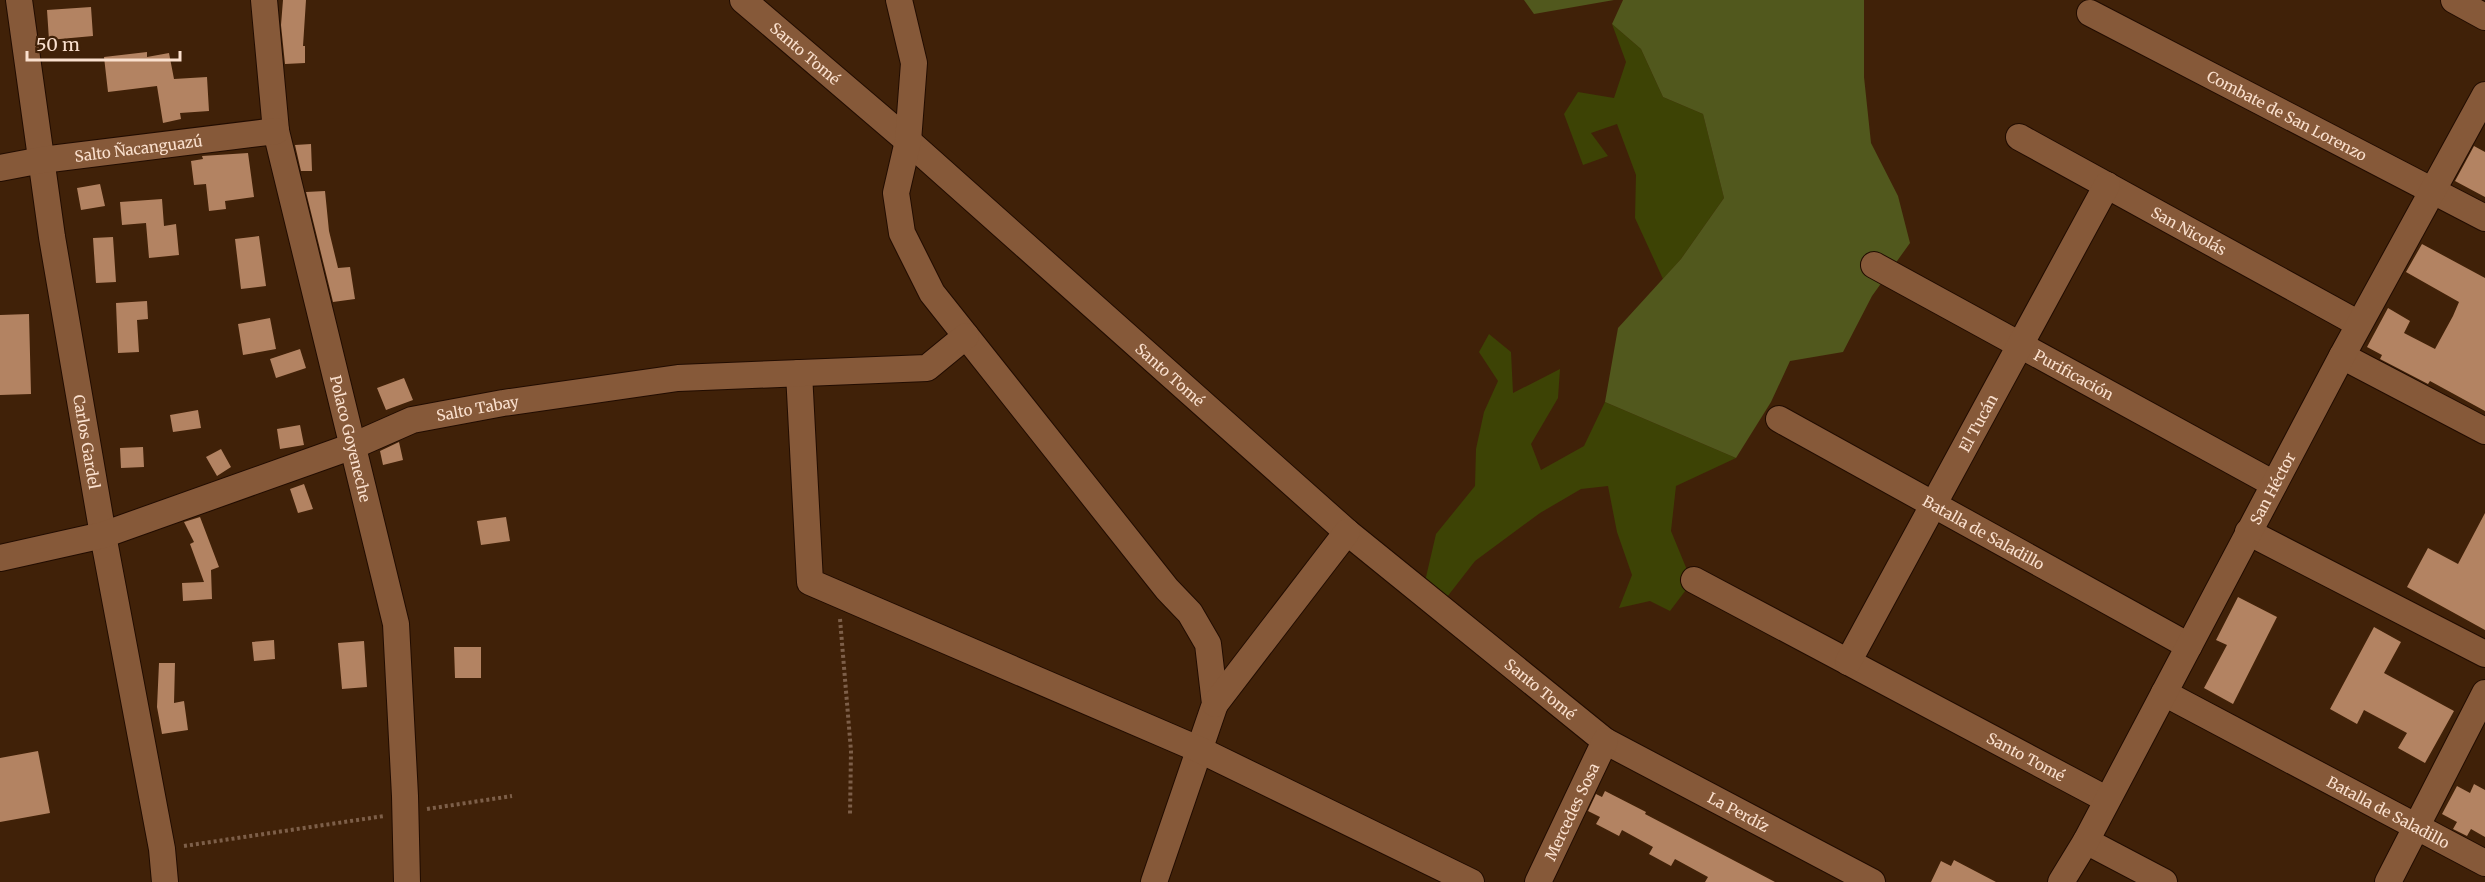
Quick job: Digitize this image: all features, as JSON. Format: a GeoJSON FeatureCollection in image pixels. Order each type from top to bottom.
{"type":"FeatureCollection","features":[{"type":"Feature","properties":{"kind":"street","name":"Carlos Gardel"},"geometry":{"type":"LineString","coordinates":[[19,0],[52,237],[103,535],[162,849],[165,882]]}},
{"type":"Feature","properties":{"kind":"street","name":"Polaco Goyeneche"},"geometry":{"type":"LineString","coordinates":[[264,0],[276,131],[396,624],[407,882]]}},
{"type":"Feature","properties":{"kind":"street","name":"Santo Tomé"},"geometry":{"type":"LineString","coordinates":[[743,0],[908,141],[1347,532],[1605,741]]}},
{"type":"Feature","properties":{"kind":"street"},"geometry":{"type":"LineString","coordinates":[[899,0],[914,63],[908,141],[896,193],[903,233],[932,293],[1167,589],[1190,613],[1208,644],[1215,704]]}},
{"type":"Feature","properties":{"kind":"street"},"geometry":{"type":"LineString","coordinates":[[2454,0],[2485,16]]}},
{"type":"Feature","properties":{"kind":"street","name":"Combate de San Lorenzo"},"geometry":{"type":"LineString","coordinates":[[2090,13],[2485,218]]}},
{"type":"Feature","properties":{"kind":"street","name":"San Héctor"},"geometry":{"type":"LineString","coordinates":[[2061,882],[2086,841],[2106,799],[2359,324],[2485,95]]}},
{"type":"Feature","properties":{"kind":"street","name":"Salto Ñacanguazú"},"geometry":{"type":"LineString","coordinates":[[0,168],[42,160],[276,131]]}},
{"type":"Feature","properties":{"kind":"street","name":"San Nicolás"},"geometry":{"type":"LineString","coordinates":[[2019,137],[2359,324]]}},
{"type":"Feature","properties":{"kind":"street","name":"El Tucán"},"geometry":{"type":"LineString","coordinates":[[1848,662],[2107,185]]}},
{"type":"Feature","properties":{"kind":"street","name":"Purificación"},"geometry":{"type":"LineString","coordinates":[[1874,265],[2274,484]]}},
{"type":"Feature","properties":{"kind":"street","name":"Salto Tabay"},"geometry":{"type":"LineString","coordinates":[[0,558],[103,535],[352,446],[412,420],[503,403],[678,378],[927,368],[966,336]]}},
{"type":"Feature","properties":{"kind":"street"},"geometry":{"type":"LineString","coordinates":[[2342,356],[2485,431]]}},
{"type":"Feature","properties":{"kind":"street"},"geometry":{"type":"LineString","coordinates":[[799,373],[810,582],[1198,749],[1471,882]]}},
{"type":"Feature","properties":{"kind":"street","name":"Batalla de Saladillo"},"geometry":{"type":"LineString","coordinates":[[1779,418],[2189,646]]}},
{"type":"Feature","properties":{"kind":"street"},"geometry":{"type":"LineString","coordinates":[[1154,882],[1215,704],[1347,532]]}},
{"type":"Feature","properties":{"kind":"street"},"geometry":{"type":"LineString","coordinates":[[2248,532],[2485,654]]}},
{"type":"Feature","properties":{"kind":"street","name":"Santo Tomé"},"geometry":{"type":"LineString","coordinates":[[1694,580],[2106,799]]}},
{"type":"Feature","properties":{"kind":"street","name":"Batalla de Saladillo"},"geometry":{"type":"LineString","coordinates":[[2163,693],[2485,863]]}},
{"type":"Feature","properties":{"kind":"street"},"geometry":{"type":"LineString","coordinates":[[2388,882],[2485,693]]}},
{"type":"Feature","properties":{"kind":"street","name":"Mercedes Sosa"},"geometry":{"type":"LineString","coordinates":[[1538,882],[1605,741]]}},
{"type":"Feature","properties":{"kind":"street","name":"La Perdíz"},"geometry":{"type":"LineString","coordinates":[[1605,741],[1872,882]]}},
{"type":"Feature","properties":{"kind":"street"},"geometry":{"type":"LineString","coordinates":[[2086,841],[2164,882]]}},
{"type":"Feature","properties":{"kind":"path"},"geometry":{"type":"LineString","coordinates":[[838,594],[851,751],[850,815]]}},
{"type":"Feature","properties":{"kind":"path"},"geometry":{"type":"LineString","coordinates":[[162,849],[512,796]]}},
{"type":"Feature","properties":{"kind":"green space"},"geometry":{"type":"Polygon","coordinates":[[[1524,0],[1614,0],[1534,14],[1524,0]]]}},
{"type":"Feature","properties":{"kind":"green space"},"geometry":{"type":"Polygon","coordinates":[[[1623,0],[1864,0],[1864,77],[1871,143],[1898,196],[1910,243],[1872,296],[1843,352],[1790,361],[1771,402],[1736,458],[1605,402],[1618,328],[1681,259],[1724,198],[1703,114],[1663,97],[1641,49],[1612,24],[1623,0]]]}},
{"type":"Feature","properties":{"kind":"green space"},"geometry":{"type":"Polygon","coordinates":[[[1612,24],[1641,49],[1663,97],[1703,114],[1724,198],[1681,259],[1663,279],[1635,218],[1636,175],[1617,124],[1591,133],[1608,156],[1583,165],[1564,114],[1578,92],[1614,98],[1626,62],[1612,24]]]}},
{"type":"Feature","properties":{"kind":"green space"},"geometry":{"type":"Polygon","coordinates":[[[1489,334],[1511,352],[1513,393],[1560,369],[1558,398],[1531,444],[1541,470],[1584,446],[1605,402],[1736,458],[1676,486],[1671,531],[1692,582],[1670,611],[1650,601],[1619,608],[1632,575],[1617,532],[1608,486],[1581,489],[1540,513],[1475,561],[1447,597],[1423,590],[1436,534],[1475,486],[1476,449],[1484,412],[1498,381],[1479,352],[1489,334]]]}},
{"type":"Feature","properties":{"kind":"building"},"geometry":{"type":"Polygon","coordinates":[[[283,0],[306,0],[303,46],[305,46],[305,63],[285,64],[281,25],[283,0]]]}},
{"type":"Feature","properties":{"kind":"building"},"geometry":{"type":"Polygon","coordinates":[[[91,7],[93,36],[49,40],[47,10],[91,7]]]}},
{"type":"Feature","properties":{"kind":"building"},"geometry":{"type":"Polygon","coordinates":[[[147,52],[147,57],[169,53],[174,79],[207,77],[209,111],[180,113],[181,119],[163,123],[157,86],[108,92],[104,57],[147,52]]]}},
{"type":"Feature","properties":{"kind":"building"},"geometry":{"type":"Polygon","coordinates":[[[311,144],[312,171],[301,171],[295,145],[311,144]]]}},
{"type":"Feature","properties":{"kind":"building"},"geometry":{"type":"Polygon","coordinates":[[[2474,146],[2485,152],[2485,197],[2455,181],[2474,146]]]}},
{"type":"Feature","properties":{"kind":"building"},"geometry":{"type":"Polygon","coordinates":[[[248,153],[254,197],[225,201],[226,209],[209,211],[206,184],[194,185],[191,161],[203,159],[202,156],[248,153]]]}},
{"type":"Feature","properties":{"kind":"building"},"geometry":{"type":"Polygon","coordinates":[[[100,184],[105,206],[81,210],[77,188],[100,184]]]}},
{"type":"Feature","properties":{"kind":"building"},"geometry":{"type":"Polygon","coordinates":[[[325,191],[329,231],[338,268],[350,267],[355,299],[333,302],[306,192],[325,191]]]}},
{"type":"Feature","properties":{"kind":"building"},"geometry":{"type":"Polygon","coordinates":[[[162,199],[164,226],[176,224],[179,255],[149,258],[146,223],[122,225],[120,202],[162,199]]]}},
{"type":"Feature","properties":{"kind":"building"},"geometry":{"type":"Polygon","coordinates":[[[259,236],[266,286],[241,289],[235,239],[259,236]]]}},
{"type":"Feature","properties":{"kind":"building"},"geometry":{"type":"Polygon","coordinates":[[[113,237],[116,282],[96,283],[93,238],[113,237]]]}},
{"type":"Feature","properties":{"kind":"building"},"geometry":{"type":"Polygon","coordinates":[[[2422,244],[2485,278],[2485,411],[2430,381],[2428,384],[2380,359],[2382,355],[2367,347],[2388,308],[2410,321],[2404,333],[2435,349],[2453,316],[2459,302],[2406,272],[2422,244]]]}},
{"type":"Feature","properties":{"kind":"building"},"geometry":{"type":"Polygon","coordinates":[[[147,301],[148,319],[137,320],[139,352],[118,353],[116,303],[147,301]]]}},
{"type":"Feature","properties":{"kind":"building"},"geometry":{"type":"Polygon","coordinates":[[[29,314],[31,394],[0,395],[0,315],[29,314]]]}},
{"type":"Feature","properties":{"kind":"building"},"geometry":{"type":"Polygon","coordinates":[[[270,318],[276,349],[243,355],[238,324],[270,318]]]}},
{"type":"Feature","properties":{"kind":"building"},"geometry":{"type":"Polygon","coordinates":[[[300,349],[306,368],[276,378],[270,359],[300,349]]]}},
{"type":"Feature","properties":{"kind":"building"},"geometry":{"type":"Polygon","coordinates":[[[404,378],[413,400],[386,410],[377,388],[404,378]]]}},
{"type":"Feature","properties":{"kind":"building"},"geometry":{"type":"Polygon","coordinates":[[[198,410],[201,428],[173,432],[170,415],[198,410]]]}},
{"type":"Feature","properties":{"kind":"building"},"geometry":{"type":"Polygon","coordinates":[[[300,425],[304,445],[280,449],[277,429],[300,425]]]}},
{"type":"Feature","properties":{"kind":"building"},"geometry":{"type":"Polygon","coordinates":[[[399,442],[403,460],[383,465],[380,451],[399,442]]]}},
{"type":"Feature","properties":{"kind":"building"},"geometry":{"type":"Polygon","coordinates":[[[143,447],[144,467],[121,468],[120,448],[143,447]]]}},
{"type":"Feature","properties":{"kind":"building"},"geometry":{"type":"Polygon","coordinates":[[[221,449],[231,467],[217,476],[206,457],[221,449]]]}},
{"type":"Feature","properties":{"kind":"building"},"geometry":{"type":"Polygon","coordinates":[[[304,484],[313,509],[298,513],[290,489],[304,484]]]}},
{"type":"Feature","properties":{"kind":"building"},"geometry":{"type":"Polygon","coordinates":[[[2485,513],[2485,630],[2407,587],[2428,548],[2458,564],[2485,513]]]}},
{"type":"Feature","properties":{"kind":"building"},"geometry":{"type":"Polygon","coordinates":[[[200,517],[219,567],[211,570],[212,599],[183,601],[182,583],[204,582],[190,544],[194,542],[184,522],[200,517]]]}},
{"type":"Feature","properties":{"kind":"building"},"geometry":{"type":"Polygon","coordinates":[[[506,517],[510,541],[481,545],[477,521],[506,517]]]}},
{"type":"Feature","properties":{"kind":"building"},"geometry":{"type":"Polygon","coordinates":[[[2238,597],[2277,617],[2233,704],[2204,688],[2227,645],[2216,640],[2238,597]]]}},
{"type":"Feature","properties":{"kind":"building"},"geometry":{"type":"Polygon","coordinates":[[[2374,627],[2401,642],[2384,673],[2454,711],[2425,763],[2398,748],[2407,733],[2364,710],[2357,724],[2330,709],[2374,627]]]}},
{"type":"Feature","properties":{"kind":"building"},"geometry":{"type":"Polygon","coordinates":[[[274,640],[275,659],[254,661],[252,642],[274,640]]]}},
{"type":"Feature","properties":{"kind":"building"},"geometry":{"type":"Polygon","coordinates":[[[364,641],[367,687],[342,689],[338,643],[364,641]]]}},
{"type":"Feature","properties":{"kind":"building"},"geometry":{"type":"Polygon","coordinates":[[[454,647],[481,647],[481,678],[455,678],[454,647]]]}},
{"type":"Feature","properties":{"kind":"building"},"geometry":{"type":"Polygon","coordinates":[[[159,663],[175,663],[174,703],[184,701],[188,730],[162,734],[157,707],[159,663]]]}},
{"type":"Feature","properties":{"kind":"building"},"geometry":{"type":"Polygon","coordinates":[[[38,751],[50,813],[0,822],[0,758],[38,751]]]}},
{"type":"Feature","properties":{"kind":"building"},"geometry":{"type":"Polygon","coordinates":[[[2474,784],[2485,790],[2485,837],[2471,829],[2467,836],[2453,829],[2457,822],[2442,814],[2457,786],[2470,793],[2474,784]]]}},
{"type":"Feature","properties":{"kind":"building"},"geometry":{"type":"Polygon","coordinates":[[[1605,791],[1775,882],[1705,882],[1708,877],[1675,859],[1671,866],[1649,854],[1653,847],[1622,830],[1619,836],[1596,824],[1600,817],[1588,811],[1596,794],[1602,797],[1605,791]]]}},
{"type":"Feature","properties":{"kind":"building"},"geometry":{"type":"Polygon","coordinates":[[[1954,860],[1996,882],[1931,882],[1941,861],[1951,866],[1954,860]]]}}]}
